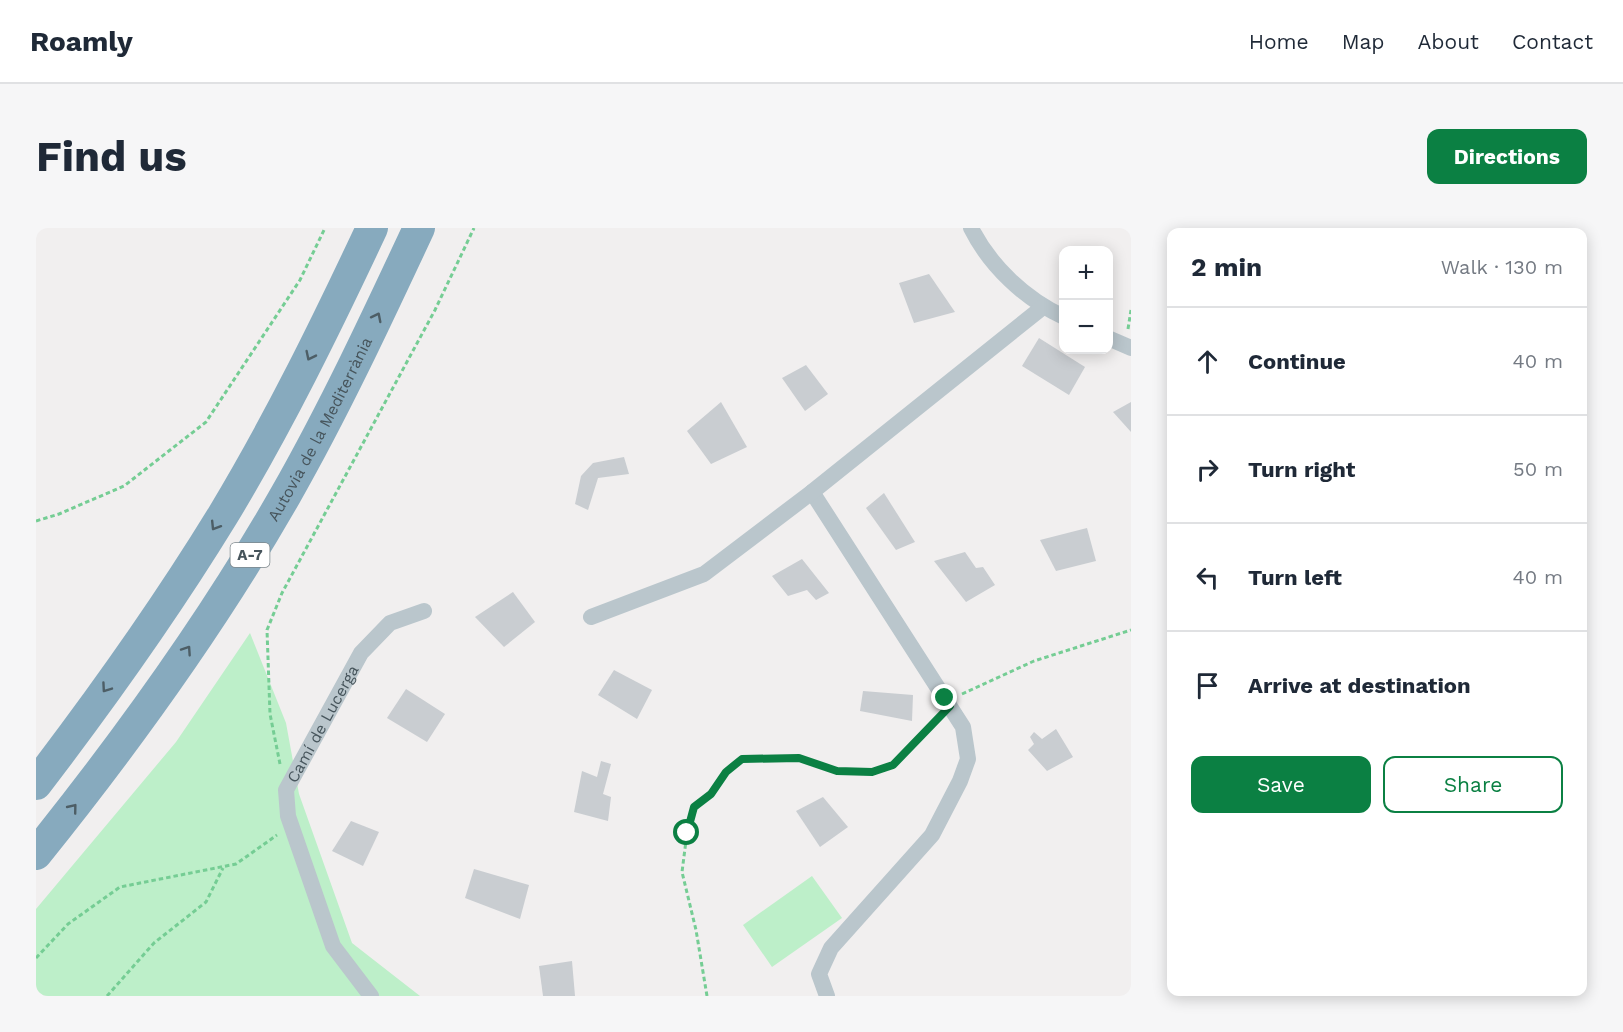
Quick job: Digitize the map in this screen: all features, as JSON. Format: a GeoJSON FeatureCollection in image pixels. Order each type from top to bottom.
{"type":"FeatureCollection","features":[{"type":"Feature","properties":{"kind":"highway","name":"A-7"},"geometry":{"type":"LineString","coordinates":[[36,784],[173,593],[223,514],[291,394],[372,228]]}},
{"type":"Feature","properties":{"kind":"highway","name":"Autovia de la Mediterrània"},"geometry":{"type":"LineString","coordinates":[[36,854],[89,789],[243,566],[286,495],[419,228]]}},
{"type":"Feature","properties":{"kind":"street"},"geometry":{"type":"LineString","coordinates":[[971,228],[999,270],[1043,307],[1059,315]]}},
{"type":"Feature","properties":{"kind":"street"},"geometry":{"type":"LineString","coordinates":[[591,617],[704,574],[812,492],[1043,307]]}},
{"type":"Feature","properties":{"kind":"street"},"geometry":{"type":"LineString","coordinates":[[1113,340],[1131,348]]}},
{"type":"Feature","properties":{"kind":"street"},"geometry":{"type":"LineString","coordinates":[[812,492],[963,727],[968,759],[960,781],[932,835],[831,948],[819,974],[827,996]]}},
{"type":"Feature","properties":{"kind":"street","name":"Camí de Lucerga"},"geometry":{"type":"LineString","coordinates":[[371,996],[333,946],[291,825],[286,790],[361,653],[390,623],[424,611]]}},
{"type":"Feature","properties":{"kind":"path"},"geometry":{"type":"LineString","coordinates":[[36,521],[59,514],[124,486],[206,422],[300,280],[325,228]]}},
{"type":"Feature","properties":{"kind":"path"},"geometry":{"type":"LineString","coordinates":[[286,790],[270,714],[267,630],[282,593],[435,310],[474,228]]}},
{"type":"Feature","properties":{"kind":"path"},"geometry":{"type":"LineString","coordinates":[[707,996],[696,930],[682,872],[687,833],[694,807],[711,794],[726,772],[742,759],[799,758],[837,771],[872,772],[893,765],[960,695],[1034,661],[1131,630]]}},
{"type":"Feature","properties":{"kind":"path"},"geometry":{"type":"LineString","coordinates":[[36,958],[68,924],[120,887],[236,864],[291,825]]}},
{"type":"Feature","properties":{"kind":"path"},"geometry":{"type":"LineString","coordinates":[[107,996],[154,943],[206,902],[224,866]]}},
{"type":"Feature","properties":{"kind":"green space"},"geometry":{"type":"Polygon","coordinates":[[[250,633],[286,723],[299,794],[352,943],[420,996],[36,996],[36,909],[176,742],[250,633]]]}},
{"type":"Feature","properties":{"kind":"green space"},"geometry":{"type":"Polygon","coordinates":[[[812,876],[842,918],[772,967],[743,925],[812,876]]]}},
{"type":"Feature","properties":{"kind":"building"},"geometry":{"type":"Polygon","coordinates":[[[929,274],[955,312],[914,323],[899,283],[929,274]]]}},
{"type":"Feature","properties":{"kind":"building"},"geometry":{"type":"Polygon","coordinates":[[[1039,338],[1059,351],[1059,354],[1064,354],[1085,367],[1069,395],[1022,366],[1039,338]]]}},
{"type":"Feature","properties":{"kind":"building"},"geometry":{"type":"Polygon","coordinates":[[[806,365],[828,394],[805,411],[782,378],[806,365]]]}},
{"type":"Feature","properties":{"kind":"building"},"geometry":{"type":"Polygon","coordinates":[[[721,402],[747,447],[711,464],[687,431],[721,402]]]}},
{"type":"Feature","properties":{"kind":"building"},"geometry":{"type":"Polygon","coordinates":[[[1131,402],[1131,432],[1113,412],[1131,402]]]}},
{"type":"Feature","properties":{"kind":"building"},"geometry":{"type":"Polygon","coordinates":[[[624,457],[629,474],[598,478],[588,510],[575,504],[581,476],[593,463],[624,457]]]}},
{"type":"Feature","properties":{"kind":"building"},"geometry":{"type":"Polygon","coordinates":[[[884,493],[915,542],[896,550],[866,508],[884,493]]]}},
{"type":"Feature","properties":{"kind":"building"},"geometry":{"type":"Polygon","coordinates":[[[1087,528],[1096,561],[1056,571],[1040,540],[1087,528]]]}},
{"type":"Feature","properties":{"kind":"building"},"geometry":{"type":"Polygon","coordinates":[[[965,552],[976,568],[983,567],[995,585],[966,602],[934,561],[965,552]]]}},
{"type":"Feature","properties":{"kind":"building"},"geometry":{"type":"Polygon","coordinates":[[[802,559],[829,593],[816,600],[807,590],[788,596],[772,576],[802,559]]]}},
{"type":"Feature","properties":{"kind":"building"},"geometry":{"type":"Polygon","coordinates":[[[513,592],[535,622],[504,647],[475,617],[513,592]]]}},
{"type":"Feature","properties":{"kind":"building"},"geometry":{"type":"Polygon","coordinates":[[[614,670],[652,690],[637,719],[598,695],[614,670]]]}},
{"type":"Feature","properties":{"kind":"building"},"geometry":{"type":"Polygon","coordinates":[[[406,689],[445,714],[427,742],[387,718],[406,689]]]}},
{"type":"Feature","properties":{"kind":"building"},"geometry":{"type":"Polygon","coordinates":[[[863,691],[913,695],[912,721],[860,711],[863,691]]]}},
{"type":"Feature","properties":{"kind":"building"},"geometry":{"type":"Polygon","coordinates":[[[1056,729],[1073,757],[1047,771],[1028,750],[1034,744],[1030,737],[1034,732],[1042,739],[1056,729]]]}},
{"type":"Feature","properties":{"kind":"building"},"geometry":{"type":"Polygon","coordinates":[[[601,761],[611,764],[603,794],[611,797],[608,821],[574,812],[582,771],[597,777],[601,761]]]}},
{"type":"Feature","properties":{"kind":"building"},"geometry":{"type":"Polygon","coordinates":[[[823,797],[848,827],[820,847],[796,811],[823,797]]]}},
{"type":"Feature","properties":{"kind":"building"},"geometry":{"type":"Polygon","coordinates":[[[351,821],[379,832],[363,866],[332,851],[351,821]]]}},
{"type":"Feature","properties":{"kind":"building"},"geometry":{"type":"Polygon","coordinates":[[[474,869],[529,885],[520,919],[465,898],[474,869]]]}},
{"type":"Feature","properties":{"kind":"building"},"geometry":{"type":"Polygon","coordinates":[[[572,961],[575,996],[543,996],[539,966],[572,961]]]}},
{"type":"Feature","properties":{"kind":"route"},"geometry":{"type":"LineString","coordinates":[[687,833],[694,807],[711,794],[726,772],[742,759],[799,758],[837,771],[872,772],[893,765],[950,706],[945,698]]}}]}
